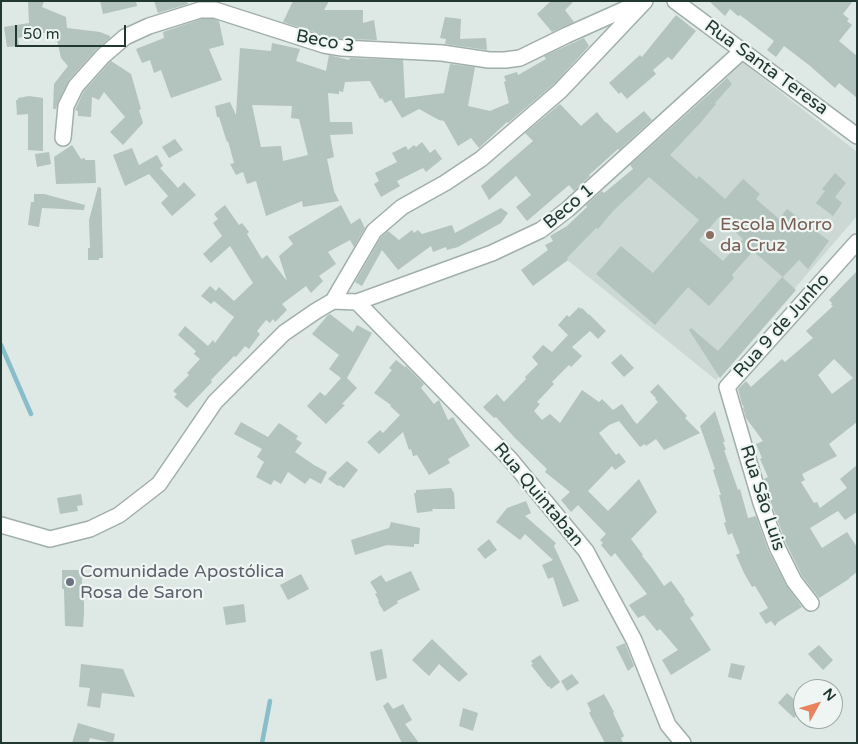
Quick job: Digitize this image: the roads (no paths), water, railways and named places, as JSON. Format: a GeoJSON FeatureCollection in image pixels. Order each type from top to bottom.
{"type":"FeatureCollection","features":[{"type":"Feature","properties":{"kind":"street","name":"Rua Santa Teresa"},"geometry":{"type":"LineString","coordinates":[[675,1],[857,136]]}},
{"type":"Feature","properties":{"kind":"street","name":"Beco 3"},"geometry":{"type":"LineString","coordinates":[[63,138],[66,106],[76,86],[103,56],[125,37],[149,26],[200,10],[215,10],[324,45],[342,48],[442,53],[489,60],[505,60],[520,58],[622,10],[645,2]]}},
{"type":"Feature","properties":{"kind":"street"},"geometry":{"type":"LineString","coordinates":[[333,301],[374,231],[402,207],[445,183],[488,153],[560,91],[645,2]]}},
{"type":"Feature","properties":{"kind":"street","name":"Beco 1"},"geometry":{"type":"LineString","coordinates":[[357,302],[492,253],[541,230],[568,209],[742,50]]}},
{"type":"Feature","properties":{"kind":"street","name":"Rua 9 de Junho"},"geometry":{"type":"LineString","coordinates":[[727,387],[857,242]]}},
{"type":"Feature","properties":{"kind":"street"},"geometry":{"type":"LineString","coordinates":[[1,525],[50,539],[90,529],[119,515],[159,484],[215,402],[284,333],[316,310],[333,301],[357,302]]}},
{"type":"Feature","properties":{"kind":"street","name":"Rua Quintaban"},"geometry":{"type":"LineString","coordinates":[[357,302],[510,459],[586,552],[634,640],[668,724],[683,743]]}},
{"type":"Feature","properties":{"kind":"street","name":"Rua São Luis"},"geometry":{"type":"LineString","coordinates":[[727,387],[761,503],[777,547],[794,581],[811,603]]}},
{"type":"Feature","properties":{"kind":"waterway"},"geometry":{"type":"LineString","coordinates":[[1,345],[31,414]]}},
{"type":"Feature","properties":{"kind":"waterway"},"geometry":{"type":"LineString","coordinates":[[262,743],[270,701]]}},
{"type":"Feature","properties":{"kind":"place","name":"Escola Morro da Cruz"},"geometry":{"type":"Point","coordinates":[710,235]}},
{"type":"Feature","properties":{"kind":"place","name":"Comunidade Apostólica Rosa de Saron"},"geometry":{"type":"Point","coordinates":[70,582]}}]}
